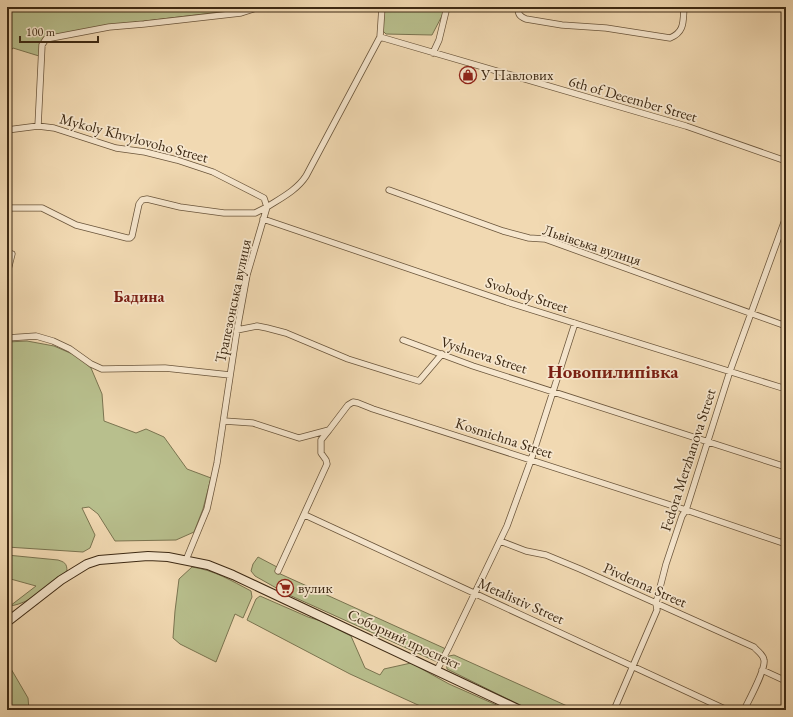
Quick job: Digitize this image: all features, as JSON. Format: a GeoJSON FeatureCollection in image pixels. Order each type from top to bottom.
{"type":"FeatureCollection","features":[{"type":"Feature","properties":{"kind":"main road","name":"Соборний проспект"},"geometry":{"type":"LineString","coordinates":[[7,622],[61,580],[87,564],[99,560],[148,556],[186,560],[208,565],[234,575],[520,710]]}},
{"type":"Feature","properties":{"kind":"street"},"geometry":{"type":"LineString","coordinates":[[38,126],[42,45],[46,39],[109,27],[151,24],[242,13],[259,7]]}},
{"type":"Feature","properties":{"kind":"street"},"geometry":{"type":"LineString","coordinates":[[7,208],[42,208],[76,225],[127,238],[132,236],[139,204],[142,200],[146,199],[180,208],[224,213],[256,213],[295,189],[301,184],[306,176],[380,37],[382,7]]}},
{"type":"Feature","properties":{"kind":"street"},"geometry":{"type":"LineString","coordinates":[[433,53],[439,40],[447,7]]}},
{"type":"Feature","properties":{"kind":"street"},"geometry":{"type":"LineString","coordinates":[[518,7],[520,17],[526,19],[562,25],[606,28],[670,38],[677,35],[682,29],[684,7]]}},
{"type":"Feature","properties":{"kind":"street","name":"6th of December Street"},"geometry":{"type":"LineString","coordinates":[[380,37],[686,126],[786,161]]}},
{"type":"Feature","properties":{"kind":"street","name":"Mykoly Khvylovoho Street"},"geometry":{"type":"LineString","coordinates":[[7,130],[38,126],[54,128],[116,148],[145,152],[178,160],[213,172],[264,198],[267,207]]}},
{"type":"Feature","properties":{"kind":"street","name":"Львівська вулиця"},"geometry":{"type":"LineString","coordinates":[[389,190],[504,231],[530,238],[545,239],[786,326]]}},
{"type":"Feature","properties":{"kind":"street","name":"Трапезонська вулиця"},"geometry":{"type":"LineString","coordinates":[[186,560],[207,509],[217,463],[237,330],[247,275],[267,207]]}},
{"type":"Feature","properties":{"kind":"street","name":"Fedora Merzhanova Street"},"geometry":{"type":"LineString","coordinates":[[614,710],[657,610],[656,603],[666,564],[682,516],[686,510],[730,371],[786,217]]}},
{"type":"Feature","properties":{"kind":"street","name":"Svobody Street"},"geometry":{"type":"LineString","coordinates":[[264,219],[507,302],[730,371],[786,390]]}},
{"type":"Feature","properties":{"kind":"street"},"geometry":{"type":"LineString","coordinates":[[7,274],[12,254]]}},
{"type":"Feature","properties":{"kind":"street"},"geometry":{"type":"LineString","coordinates":[[437,670],[507,526],[531,460],[575,323]]}},
{"type":"Feature","properties":{"kind":"street"},"geometry":{"type":"LineString","coordinates":[[237,330],[257,326],[286,333],[348,359],[419,380],[442,354]]}},
{"type":"Feature","properties":{"kind":"street"},"geometry":{"type":"LineString","coordinates":[[7,338],[36,336],[70,349],[91,364],[102,369],[165,368],[230,374]]}},
{"type":"Feature","properties":{"kind":"street","name":"Vyshneva Street"},"geometry":{"type":"LineString","coordinates":[[403,340],[627,416],[786,467]]}},
{"type":"Feature","properties":{"kind":"street","name":"Kosmichna Street"},"geometry":{"type":"LineString","coordinates":[[305,515],[327,464],[321,453],[321,440],[348,405],[352,402],[358,402],[373,409],[686,510],[786,544]]}},
{"type":"Feature","properties":{"kind":"street"},"geometry":{"type":"LineString","coordinates":[[224,421],[253,423],[299,438],[329,430]]}},
{"type":"Feature","properties":{"kind":"street"},"geometry":{"type":"LineString","coordinates":[[278,571],[305,515]]}},
{"type":"Feature","properties":{"kind":"street","name":"Metalistiv Street"},"geometry":{"type":"LineString","coordinates":[[305,515],[475,592],[728,710]]}},
{"type":"Feature","properties":{"kind":"street","name":"Pivdenna Street"},"geometry":{"type":"LineString","coordinates":[[500,541],[526,552],[546,555],[580,569],[754,648],[761,654],[764,660],[762,670]]}},
{"type":"Feature","properties":{"kind":"street"},"geometry":{"type":"LineString","coordinates":[[744,710],[762,670],[786,681]]}},
{"type":"Feature","properties":{"kind":"green space"},"geometry":{"type":"Polygon","coordinates":[[[7,7],[253,7],[241,11],[220,12],[104,26],[45,37],[41,44],[39,56],[13,48],[7,55],[7,7]]]}},
{"type":"Feature","properties":{"kind":"green space"},"geometry":{"type":"Polygon","coordinates":[[[384,7],[444,7],[444,12],[432,35],[386,34],[382,30],[384,7]]]}},
{"type":"Feature","properties":{"kind":"green space"},"geometry":{"type":"Polygon","coordinates":[[[27,341],[54,346],[77,356],[91,368],[102,394],[104,421],[136,433],[146,429],[164,437],[187,469],[211,478],[203,509],[194,532],[176,540],[115,541],[98,514],[89,507],[82,508],[95,535],[90,548],[83,552],[7,547],[7,342],[27,341]]]}},
{"type":"Feature","properties":{"kind":"green space"},"geometry":{"type":"Polygon","coordinates":[[[7,555],[62,561],[65,563],[67,571],[33,597],[10,606],[36,586],[7,578],[7,555]]]}},
{"type":"Feature","properties":{"kind":"green space"},"geometry":{"type":"Polygon","coordinates":[[[258,557],[277,567],[276,572],[446,649],[440,660],[435,661],[287,594],[255,576],[251,571],[253,564],[258,557]]]}},
{"type":"Feature","properties":{"kind":"green space"},"geometry":{"type":"Polygon","coordinates":[[[192,567],[215,573],[251,591],[252,597],[243,618],[235,614],[216,662],[180,644],[173,638],[179,579],[192,567]]]}},
{"type":"Feature","properties":{"kind":"green space"},"geometry":{"type":"Polygon","coordinates":[[[260,596],[308,617],[321,621],[351,636],[365,668],[380,675],[384,669],[411,663],[449,684],[501,707],[503,710],[429,710],[350,674],[247,620],[256,599],[260,596]]]}},
{"type":"Feature","properties":{"kind":"green space"},"geometry":{"type":"Polygon","coordinates":[[[454,655],[576,710],[530,710],[447,669],[446,659],[449,656],[454,655]]]}},
{"type":"Feature","properties":{"kind":"green space"},"geometry":{"type":"Polygon","coordinates":[[[7,662],[28,698],[29,710],[7,710],[7,662]]]}},
{"type":"Feature","properties":{"kind":"place","name":"У Павлових"},"geometry":{"type":"Point","coordinates":[468,75]}},
{"type":"Feature","properties":{"kind":"place","name":"вулик"},"geometry":{"type":"Point","coordinates":[285,588]}},
{"type":"Feature","properties":{"kind":"district","name":"Бадина"},"geometry":{"type":"Point","coordinates":[139,296]}},
{"type":"Feature","properties":{"kind":"district","name":"Новопилипівка"},"geometry":{"type":"Point","coordinates":[613,371]}}]}
